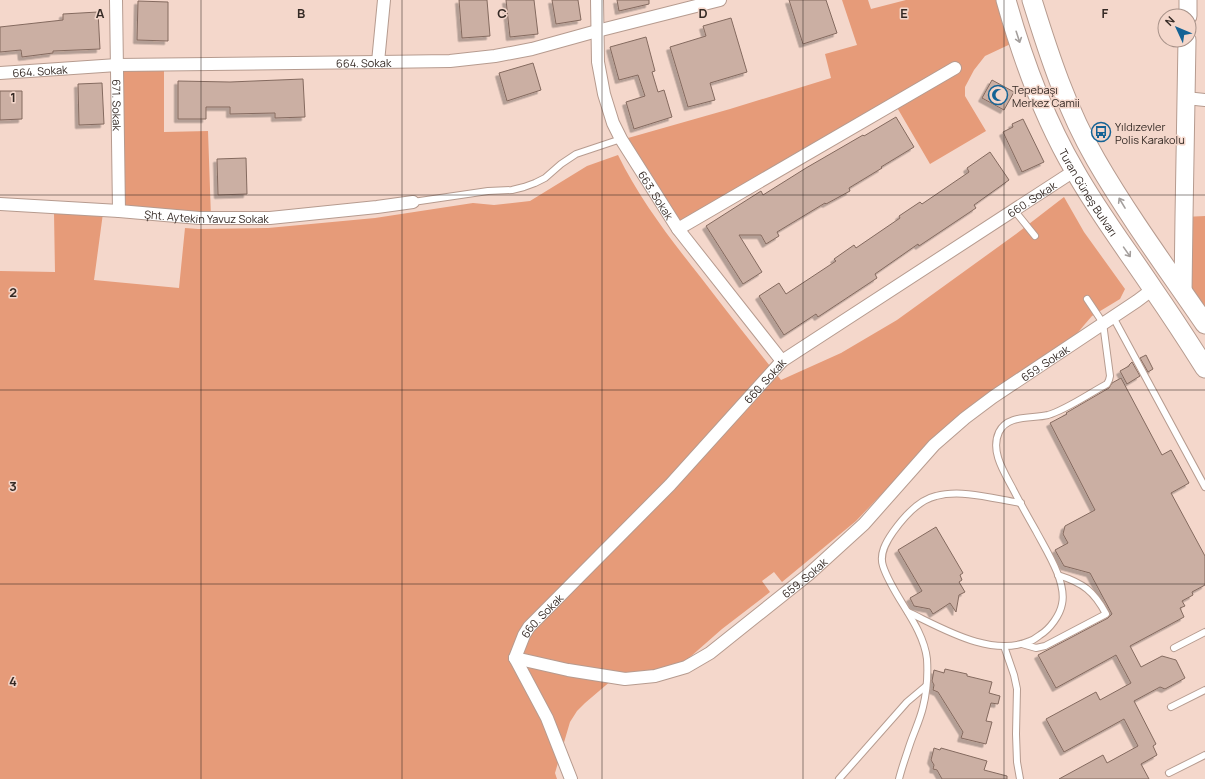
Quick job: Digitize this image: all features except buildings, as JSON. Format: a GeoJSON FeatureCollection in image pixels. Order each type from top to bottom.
{"type":"FeatureCollection","features":[{"type":"Feature","properties":{"kind":"main road","name":"Turan Güneş Bulvarı"},"geometry":{"type":"LineString","coordinates":[[1006,0],[1024,56],[1039,94],[1053,129],[1074,171],[1112,231],[1153,289],[1205,368]]}},
{"type":"Feature","properties":{"kind":"main road","name":"Turan Güneş Bulvarı"},"geometry":{"type":"LineString","coordinates":[[1032,0],[1062,90],[1096,159],[1129,215],[1205,324]]}},
{"type":"Feature","properties":{"kind":"main road"},"geometry":{"type":"LineString","coordinates":[[1184,293],[1187,48]]}},
{"type":"Feature","properties":{"kind":"street","name":"671. Sokak"},"geometry":{"type":"LineString","coordinates":[[116,0],[119,211]]}},
{"type":"Feature","properties":{"kind":"street"},"geometry":{"type":"LineString","coordinates":[[378,62],[384,0]]}},
{"type":"Feature","properties":{"kind":"street","name":"663. Sokak"},"geometry":{"type":"LineString","coordinates":[[597,0],[598,62],[604,94],[613,123],[621,139],[678,229],[782,361]]}},
{"type":"Feature","properties":{"kind":"street","name":"664. Sokak"},"geometry":{"type":"LineString","coordinates":[[0,72],[117,65],[450,61],[495,56],[532,49],[720,0]]}},
{"type":"Feature","properties":{"kind":"street"},"geometry":{"type":"LineString","coordinates":[[678,229],[956,68]]}},
{"type":"Feature","properties":{"kind":"street"},"geometry":{"type":"LineString","coordinates":[[1186,98],[1205,100]]}},
{"type":"Feature","properties":{"kind":"street","name":"660. Sokak"},"geometry":{"type":"LineString","coordinates":[[515,658],[524,635],[529,627],[670,485],[782,361],[1074,171]]}},
{"type":"Feature","properties":{"kind":"street","name":"Şht. Aytekin Yavuz Sokak"},"geometry":{"type":"LineString","coordinates":[[0,204],[119,211],[199,218],[270,218],[413,202]]}},
{"type":"Feature","properties":{"kind":"street","name":"659. Sokak"},"geometry":{"type":"LineString","coordinates":[[515,658],[568,670],[624,678],[656,676],[686,667],[710,653],[809,574],[864,524],[934,445],[965,418],[993,396],[1153,289]]}},
{"type":"Feature","properties":{"kind":"street"},"geometry":{"type":"LineString","coordinates":[[515,658],[547,718],[571,779]]}},
{"type":"Feature","properties":{"kind":"lane"},"geometry":{"type":"LineString","coordinates":[[413,202],[488,191],[512,190],[524,187],[545,178],[561,164],[576,154],[621,139]]}},
{"type":"Feature","properties":{"kind":"lane"},"geometry":{"type":"LineString","coordinates":[[1014,210],[1035,236]]}},
{"type":"Feature","properties":{"kind":"lane"},"geometry":{"type":"LineString","coordinates":[[1087,299],[1108,320],[1205,487]]}},
{"type":"Feature","properties":{"kind":"lane"},"geometry":{"type":"LineString","coordinates":[[908,612],[959,636],[982,643],[1004,646],[1016,646],[1030,641],[1043,633],[1054,622],[1062,604],[1063,594],[1058,575],[1051,558],[998,460],[996,449],[997,438],[1000,431],[1008,422],[1016,419],[1048,415],[1107,384],[1110,376],[1108,320]]}},
{"type":"Feature","properties":{"kind":"lane"},"geometry":{"type":"LineString","coordinates":[[899,779],[923,708],[928,679],[925,645],[883,565],[882,552],[887,541],[902,520],[921,503],[935,496],[952,494],[976,495],[1020,503]]}},
{"type":"Feature","properties":{"kind":"lane"},"geometry":{"type":"LineString","coordinates":[[1022,644],[1036,648],[1045,646],[1106,614],[1094,595],[1084,586],[1074,580],[1058,575]]}},
{"type":"Feature","properties":{"kind":"lane"},"geometry":{"type":"LineString","coordinates":[[1174,648],[1205,632]]}},
{"type":"Feature","properties":{"kind":"lane"},"geometry":{"type":"LineString","coordinates":[[1004,646],[1018,689],[1016,734],[1020,779]]}},
{"type":"Feature","properties":{"kind":"lane"},"geometry":{"type":"LineString","coordinates":[[839,779],[907,702],[926,686]]}},
{"type":"Feature","properties":{"kind":"lane"},"geometry":{"type":"LineString","coordinates":[[1171,707],[1205,690]]}},
{"type":"Feature","properties":{"kind":"lane"},"geometry":{"type":"LineString","coordinates":[[1169,772],[1205,755]]}},
{"type":"Feature","properties":{"kind":"shaded area"},"geometry":{"type":"Polygon","coordinates":[[[842,0],[868,0],[871,9],[906,0],[1006,0],[1019,40],[985,56],[974,70],[965,87],[965,96],[986,131],[930,164],[895,104],[678,229],[621,140],[831,78],[825,54],[857,45],[842,0]]]}},
{"type":"Feature","properties":{"kind":"shaded area"},"geometry":{"type":"Polygon","coordinates":[[[117,65],[164,65],[164,132],[208,131],[211,218],[119,211],[117,65]]]}},
{"type":"Feature","properties":{"kind":"shaded area"},"geometry":{"type":"Polygon","coordinates":[[[618,155],[646,204],[781,380],[841,353],[897,320],[1016,234],[1064,197],[1084,232],[1125,289],[1120,299],[1092,316],[1075,336],[897,478],[856,521],[782,582],[774,572],[762,581],[770,592],[722,629],[681,665],[671,670],[619,674],[585,703],[577,711],[570,722],[555,773],[557,779],[0,779],[0,271],[55,272],[54,213],[103,213],[94,280],[179,288],[185,228],[268,228],[375,218],[473,203],[494,205],[530,201],[587,166],[618,155]]]}},
{"type":"Feature","properties":{"kind":"shaded area"},"geometry":{"type":"Polygon","coordinates":[[[1205,216],[1205,324],[1183,293],[1184,217],[1205,216]]]}},
{"type":"Feature","properties":{"kind":"place","name":"Tepebaşı Merkez Camii"},"geometry":{"type":"Point","coordinates":[998,95]}},
{"type":"Feature","properties":{"kind":"place","name":"Yıldızevler Polis Karakolu"},"geometry":{"type":"Point","coordinates":[1101,132]}}]}
